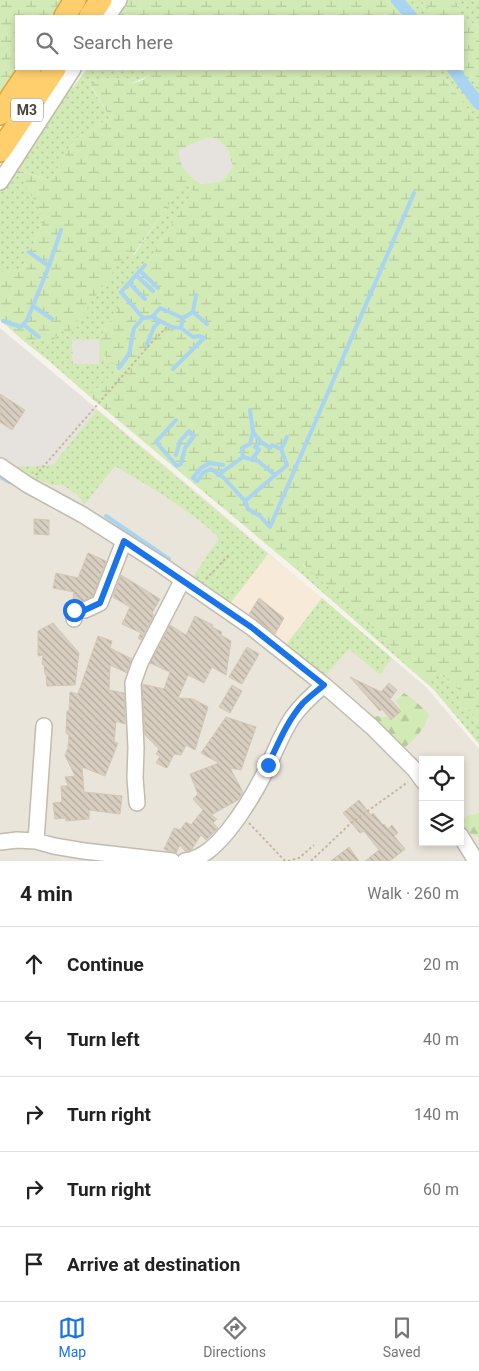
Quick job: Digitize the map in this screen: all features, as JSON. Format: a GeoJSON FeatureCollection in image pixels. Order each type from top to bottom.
{"type":"FeatureCollection","features":[{"type":"Feature","properties":{"kind":"highway"},"geometry":{"type":"LineString","coordinates":[[66,15],[75,0]]}},
{"type":"Feature","properties":{"kind":"highway"},"geometry":{"type":"LineString","coordinates":[[91,15],[101,0]]}},
{"type":"Feature","properties":{"kind":"highway","name":"M3"},"geometry":{"type":"LineString","coordinates":[[0,114],[29,70]]}},
{"type":"Feature","properties":{"kind":"highway","name":"M3"},"geometry":{"type":"LineString","coordinates":[[0,151],[54,70]]}},
{"type":"Feature","properties":{"kind":"street"},"geometry":{"type":"LineString","coordinates":[[109,15],[118,0]]}},
{"type":"Feature","properties":{"kind":"street"},"geometry":{"type":"LineString","coordinates":[[0,182],[72,70]]}},
{"type":"Feature","properties":{"kind":"street"},"geometry":{"type":"LineString","coordinates":[[0,466],[28,485],[83,515],[124,541],[251,627],[324,685],[372,727],[419,777]]}},
{"type":"Feature","properties":{"kind":"street"},"geometry":{"type":"LineString","coordinates":[[74,619],[74,610],[85,610],[100,603],[124,541]]}},
{"type":"Feature","properties":{"kind":"street"},"geometry":{"type":"LineString","coordinates":[[137,803],[133,683],[140,663],[182,581]]}},
{"type":"Feature","properties":{"kind":"street"},"geometry":{"type":"LineString","coordinates":[[185,861],[192,860],[206,853],[215,846],[240,815],[250,801],[292,718],[304,703],[324,685]]}},
{"type":"Feature","properties":{"kind":"street"},"geometry":{"type":"LineString","coordinates":[[36,841],[44,726]]}},
{"type":"Feature","properties":{"kind":"street"},"geometry":{"type":"LineString","coordinates":[[0,842],[17,840],[36,841],[53,854],[84,851],[172,861]]}},
{"type":"Feature","properties":{"kind":"street"},"geometry":{"type":"LineString","coordinates":[[464,842],[476,861]]}},
{"type":"Feature","properties":{"kind":"path"},"geometry":{"type":"LineString","coordinates":[[28,485],[167,327]]}},
{"type":"Feature","properties":{"kind":"path"},"geometry":{"type":"LineString","coordinates":[[196,590],[230,554]]}},
{"type":"Feature","properties":{"kind":"path"},"geometry":{"type":"LineString","coordinates":[[311,861],[351,823],[419,779]]}},
{"type":"Feature","properties":{"kind":"path"},"geometry":{"type":"LineString","coordinates":[[240,815],[254,826],[271,847],[286,861],[299,858],[314,845]]}},
{"type":"Feature","properties":{"kind":"shaded area"},"geometry":{"type":"Polygon","coordinates":[[[206,138],[216,138],[228,150],[233,167],[222,181],[201,184],[185,172],[177,150],[206,138]]]}},
{"type":"Feature","properties":{"kind":"shaded area"},"geometry":{"type":"Polygon","coordinates":[[[0,328],[426,687],[479,749],[479,861],[0,861],[0,328]]]}},
{"type":"Feature","properties":{"kind":"shaded area"},"geometry":{"type":"Polygon","coordinates":[[[0,329],[97,410],[53,465],[13,467],[0,458],[0,329]]]}},
{"type":"Feature","properties":{"kind":"shaded area"},"geometry":{"type":"Polygon","coordinates":[[[72,339],[99,339],[99,364],[73,364],[72,339]]]}},
{"type":"Feature","properties":{"kind":"shaded area"},"geometry":{"type":"Polygon","coordinates":[[[268,554],[322,598],[286,645],[229,605],[268,554]]]}},
{"type":"Feature","properties":{"kind":"green space"},"geometry":{"type":"Polygon","coordinates":[[[0,0],[64,0],[55,15],[15,15],[15,70],[18,70],[0,97],[0,0]]]}},
{"type":"Feature","properties":{"kind":"green space"},"geometry":{"type":"Polygon","coordinates":[[[125,0],[388,0],[399,15],[115,15],[125,0]]]}},
{"type":"Feature","properties":{"kind":"green space"},"geometry":{"type":"Polygon","coordinates":[[[388,0],[421,0],[432,15],[399,15],[388,0]]]}},
{"type":"Feature","properties":{"kind":"green space"},"geometry":{"type":"Polygon","coordinates":[[[421,0],[456,0],[460,15],[432,15],[421,0]]]}},
{"type":"Feature","properties":{"kind":"green space"},"geometry":{"type":"Polygon","coordinates":[[[456,0],[479,0],[479,27],[464,19],[464,15],[460,15],[456,0]]]}},
{"type":"Feature","properties":{"kind":"green space"},"geometry":{"type":"Polygon","coordinates":[[[464,19],[479,27],[479,88],[464,65],[464,19]]]}},
{"type":"Feature","properties":{"kind":"green space"},"geometry":{"type":"Polygon","coordinates":[[[464,65],[479,88],[479,121],[466,107],[439,70],[464,70],[464,65]]]}},
{"type":"Feature","properties":{"kind":"green space"},"geometry":{"type":"Polygon","coordinates":[[[86,70],[150,70],[150,74],[136,81],[91,87],[110,117],[74,140],[51,180],[17,170],[45,218],[22,269],[0,273],[0,192],[66,90],[73,87],[86,70]]]}},
{"type":"Feature","properties":{"kind":"green space"},"geometry":{"type":"Polygon","coordinates":[[[150,70],[439,70],[466,107],[479,121],[479,723],[470,712],[461,706],[457,684],[452,684],[440,674],[428,680],[303,564],[296,569],[89,396],[119,368],[99,351],[99,339],[193,191],[184,183],[133,255],[128,251],[67,336],[61,330],[51,344],[43,339],[26,343],[0,320],[0,273],[22,269],[45,218],[16,170],[51,180],[74,140],[110,117],[91,86],[100,78],[128,78],[133,83],[143,80],[150,74],[150,70]],[[206,138],[178,150],[185,170],[201,184],[222,181],[233,167],[228,150],[216,138],[206,138]]]}},
{"type":"Feature","properties":{"kind":"green space"},"geometry":{"type":"Polygon","coordinates":[[[184,182],[193,191],[99,339],[72,340],[73,364],[99,364],[99,351],[119,368],[89,396],[26,343],[43,339],[62,330],[67,336],[128,250],[134,255],[184,182]]]}},
{"type":"Feature","properties":{"kind":"green space"},"geometry":{"type":"Polygon","coordinates":[[[97,410],[268,554],[229,605],[191,580],[219,538],[183,508],[155,490],[115,466],[85,504],[76,494],[63,485],[53,485],[33,478],[13,467],[53,465],[97,410]]]}},
{"type":"Feature","properties":{"kind":"green space"},"geometry":{"type":"Polygon","coordinates":[[[302,564],[452,684],[457,684],[461,706],[470,712],[479,723],[479,744],[434,690],[296,569],[302,564]]]}},
{"type":"Feature","properties":{"kind":"green space"},"geometry":{"type":"Polygon","coordinates":[[[322,598],[392,658],[380,675],[349,649],[325,676],[286,645],[322,598]]]}},
{"type":"Feature","properties":{"kind":"green space"},"geometry":{"type":"Polygon","coordinates":[[[404,693],[429,714],[418,734],[401,750],[377,728],[374,716],[393,718],[401,709],[396,701],[404,693]]]}},
{"type":"Feature","properties":{"kind":"green space"},"geometry":{"type":"Polygon","coordinates":[[[479,813],[479,837],[464,831],[464,817],[479,813]]]}},
{"type":"Feature","properties":{"kind":"building"},"geometry":{"type":"Polygon","coordinates":[[[0,394],[25,410],[12,430],[0,422],[0,394]]]}},
{"type":"Feature","properties":{"kind":"building"},"geometry":{"type":"Polygon","coordinates":[[[34,519],[49,520],[49,535],[34,534],[34,519]]]}},
{"type":"Feature","properties":{"kind":"building"},"geometry":{"type":"Polygon","coordinates":[[[88,553],[106,561],[93,596],[80,601],[73,599],[74,592],[53,588],[56,573],[78,578],[88,553]]]}},
{"type":"Feature","properties":{"kind":"building"},"geometry":{"type":"Polygon","coordinates":[[[121,575],[160,599],[141,640],[138,638],[141,633],[122,624],[130,607],[113,597],[121,575]]]}},
{"type":"Feature","properties":{"kind":"building"},"geometry":{"type":"Polygon","coordinates":[[[259,598],[284,618],[275,634],[249,614],[259,598]]]}},
{"type":"Feature","properties":{"kind":"building"},"geometry":{"type":"Polygon","coordinates":[[[195,616],[213,625],[212,627],[222,632],[221,635],[231,641],[226,675],[212,667],[204,683],[188,675],[178,698],[193,699],[208,707],[195,750],[186,745],[181,755],[174,754],[167,768],[156,763],[160,756],[156,754],[159,749],[145,735],[142,684],[164,689],[170,672],[150,663],[170,625],[186,635],[195,616]]]}},
{"type":"Feature","properties":{"kind":"building"},"geometry":{"type":"Polygon","coordinates":[[[53,623],[79,653],[75,685],[47,686],[44,665],[42,664],[43,655],[38,656],[38,631],[53,623]]]}},
{"type":"Feature","properties":{"kind":"building"},"geometry":{"type":"Polygon","coordinates":[[[98,636],[112,641],[110,648],[132,659],[127,673],[110,665],[109,690],[124,693],[125,724],[116,721],[114,742],[118,743],[105,776],[82,767],[84,792],[122,796],[120,814],[89,810],[89,819],[66,821],[66,818],[55,819],[53,803],[62,802],[61,786],[68,786],[65,777],[75,776],[65,755],[68,748],[69,735],[66,733],[70,692],[78,694],[98,636]]]}},
{"type":"Feature","properties":{"kind":"building"},"geometry":{"type":"Polygon","coordinates":[[[247,647],[259,654],[242,684],[229,677],[247,647]]]}},
{"type":"Feature","properties":{"kind":"building"},"geometry":{"type":"Polygon","coordinates":[[[350,677],[381,692],[389,683],[397,690],[390,699],[401,711],[391,720],[382,709],[380,711],[350,677]]]}},
{"type":"Feature","properties":{"kind":"building"},"geometry":{"type":"Polygon","coordinates":[[[232,685],[242,691],[230,713],[219,707],[232,685]]]}},
{"type":"Feature","properties":{"kind":"building"},"geometry":{"type":"Polygon","coordinates":[[[226,717],[256,727],[241,770],[230,768],[243,792],[238,800],[211,815],[217,819],[213,823],[218,828],[206,840],[201,835],[191,850],[185,851],[180,845],[176,853],[164,849],[174,828],[180,830],[186,822],[191,825],[203,810],[193,799],[198,794],[190,774],[219,763],[201,753],[226,717]]]}},
{"type":"Feature","properties":{"kind":"building"},"geometry":{"type":"Polygon","coordinates":[[[359,800],[371,815],[373,813],[388,829],[392,825],[398,833],[394,836],[405,849],[390,861],[365,861],[379,850],[364,831],[360,833],[343,813],[359,800]]]}},
{"type":"Feature","properties":{"kind":"building"},"geometry":{"type":"Polygon","coordinates":[[[349,847],[359,861],[331,861],[349,847]]]}},
{"type":"Feature","properties":{"kind":"waterway"},"geometry":{"type":"LineString","coordinates":[[397,0],[410,15]]}},
{"type":"Feature","properties":{"kind":"waterway"},"geometry":{"type":"LineString","coordinates":[[454,70],[479,104]]}},
{"type":"Feature","properties":{"kind":"waterway"},"geometry":{"type":"LineString","coordinates":[[223,465],[210,463],[201,468],[193,478],[197,481],[204,472],[211,469],[223,477],[245,501],[248,509],[260,516],[270,527],[414,193]]}},
{"type":"Feature","properties":{"kind":"waterway"},"geometry":{"type":"LineString","coordinates":[[3,321],[21,327],[27,320],[61,230]]}},
{"type":"Feature","properties":{"kind":"waterway"},"geometry":{"type":"LineString","coordinates":[[29,252],[49,266]]}},
{"type":"Feature","properties":{"kind":"waterway"},"geometry":{"type":"LineString","coordinates":[[143,318],[121,292],[145,265]]}},
{"type":"Feature","properties":{"kind":"waterway"},"geometry":{"type":"LineString","coordinates":[[140,271],[158,288]]}},
{"type":"Feature","properties":{"kind":"waterway"},"geometry":{"type":"LineString","coordinates":[[136,275],[153,291]]}},
{"type":"Feature","properties":{"kind":"waterway"},"geometry":{"type":"LineString","coordinates":[[129,283],[145,299]]}},
{"type":"Feature","properties":{"kind":"waterway"},"geometry":{"type":"LineString","coordinates":[[119,368],[129,354],[134,328],[143,318],[152,317],[160,308],[183,318],[193,312],[196,295]]}},
{"type":"Feature","properties":{"kind":"waterway"},"geometry":{"type":"LineString","coordinates":[[33,306],[52,319]]}},
{"type":"Feature","properties":{"kind":"waterway"},"geometry":{"type":"LineString","coordinates":[[193,312],[207,324]]}},
{"type":"Feature","properties":{"kind":"waterway"},"geometry":{"type":"LineString","coordinates":[[152,317],[172,327],[181,328],[183,318]]}},
{"type":"Feature","properties":{"kind":"waterway"},"geometry":{"type":"LineString","coordinates":[[147,344],[154,327],[160,321]]}},
{"type":"Feature","properties":{"kind":"waterway"},"geometry":{"type":"LineString","coordinates":[[23,324],[39,337]]}},
{"type":"Feature","properties":{"kind":"waterway"},"geometry":{"type":"LineString","coordinates":[[173,369],[204,338],[200,336],[193,337],[181,328]]}},
{"type":"Feature","properties":{"kind":"waterway"},"geometry":{"type":"LineString","coordinates":[[243,457],[242,448],[250,444],[253,432],[250,410]]}},
{"type":"Feature","properties":{"kind":"waterway"},"geometry":{"type":"LineString","coordinates":[[176,420],[156,442],[177,466],[181,464],[185,448],[194,436],[189,431],[180,441],[176,455]]}},
{"type":"Feature","properties":{"kind":"waterway"},"geometry":{"type":"LineString","coordinates":[[253,432],[261,442],[270,448],[272,445],[281,449]]}},
{"type":"Feature","properties":{"kind":"waterway"},"geometry":{"type":"LineString","coordinates":[[245,501],[287,465],[281,449],[287,437]]}},
{"type":"Feature","properties":{"kind":"waterway"},"geometry":{"type":"LineString","coordinates":[[252,459],[259,450],[255,447],[261,442]]}},
{"type":"Feature","properties":{"kind":"waterway"},"geometry":{"type":"LineString","coordinates":[[218,475],[243,457],[258,461],[275,475]]}},
{"type":"Feature","properties":{"kind":"waterway"},"geometry":{"type":"LineString","coordinates":[[0,477],[9,482]]}},
{"type":"Feature","properties":{"kind":"waterway"},"geometry":{"type":"LineString","coordinates":[[106,516],[169,559]]}},
{"type":"Feature","properties":{"kind":"route"},"geometry":{"type":"LineString","coordinates":[[74,610],[85,610],[100,603],[124,541],[251,627],[324,685],[304,703],[292,718],[268,765]]}}]}
